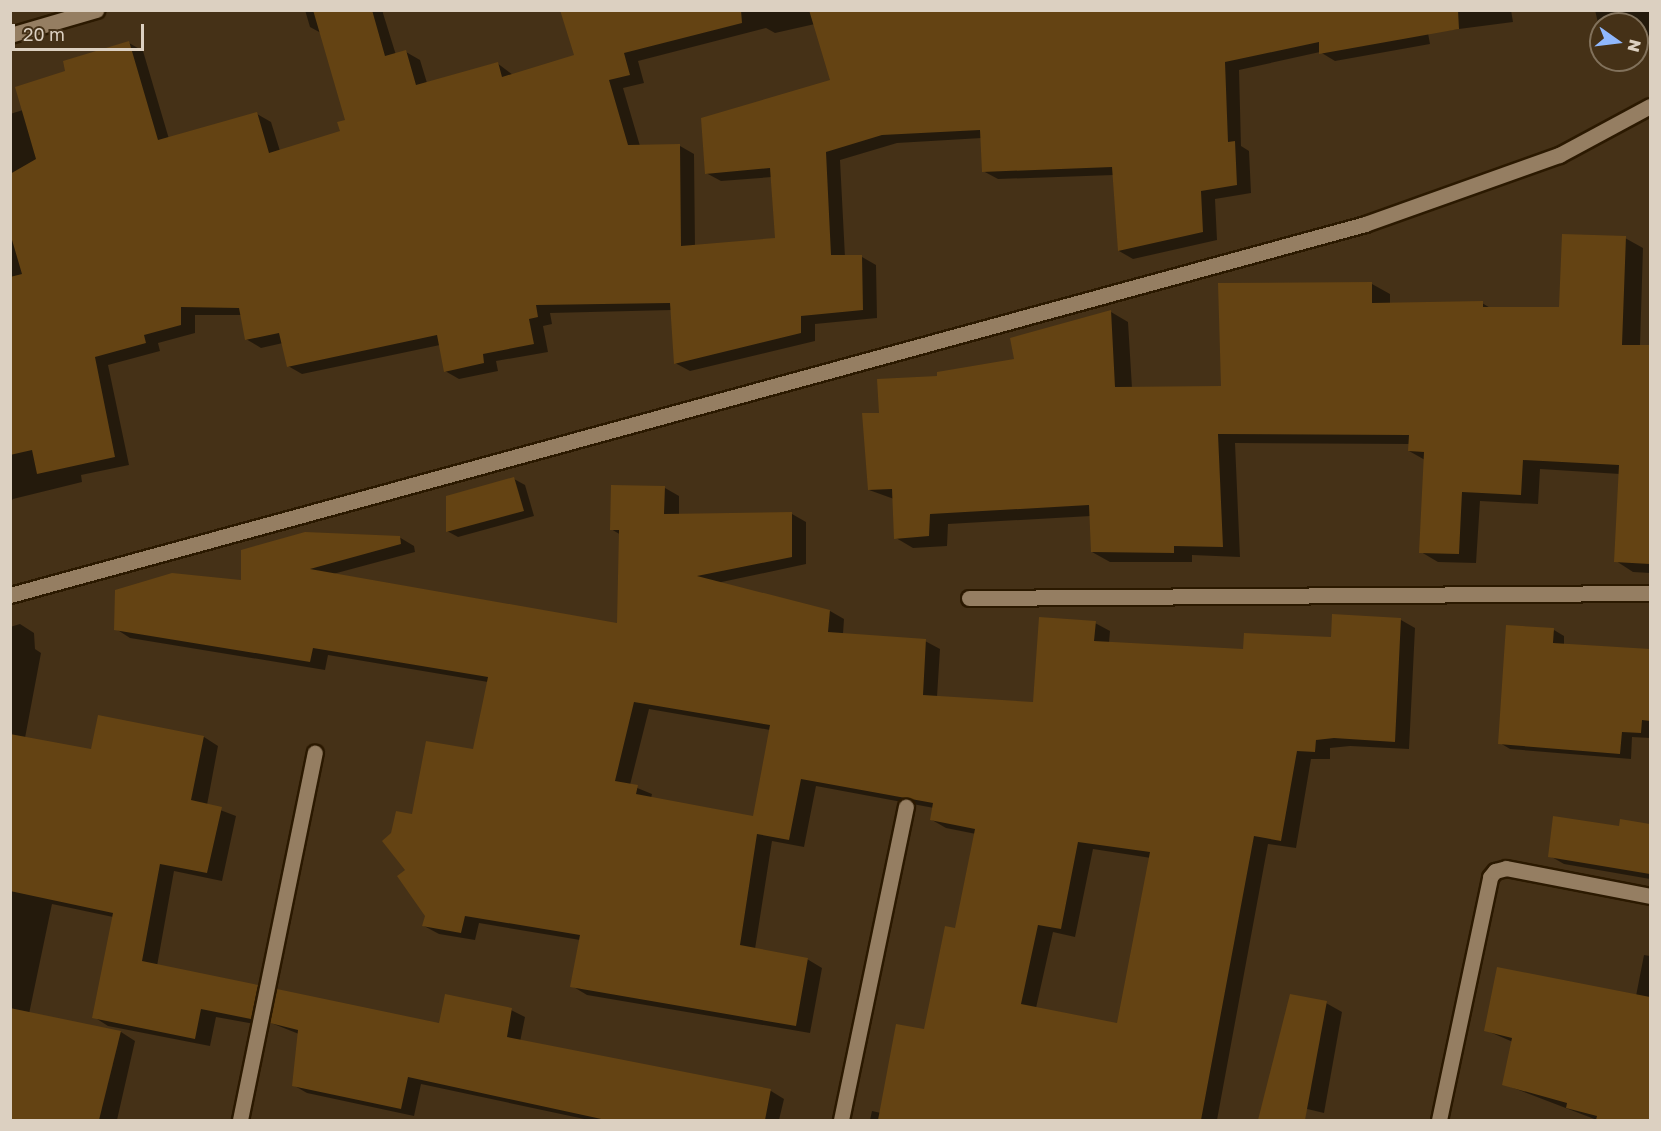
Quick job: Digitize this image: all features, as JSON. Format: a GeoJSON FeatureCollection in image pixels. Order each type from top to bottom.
{"type":"FeatureCollection","features":[{"type":"Feature","properties":{"kind":"street"},"geometry":{"type":"LineString","coordinates":[[10,35],[96,10]]}},
{"type":"Feature","properties":{"kind":"street"},"geometry":{"type":"LineString","coordinates":[[10,595],[1365,224],[1559,155],[1650,106]]}},
{"type":"Feature","properties":{"kind":"street"},"geometry":{"type":"LineString","coordinates":[[969,598],[1650,593]]}},
{"type":"Feature","properties":{"kind":"street"},"geometry":{"type":"LineString","coordinates":[[240,1120],[315,753]]}},
{"type":"Feature","properties":{"kind":"street"},"geometry":{"type":"LineString","coordinates":[[841,1120],[906,807]]}},
{"type":"Feature","properties":{"kind":"street"},"geometry":{"type":"LineString","coordinates":[[1438,1120],[1490,877],[1495,871],[1506,868],[1650,896]]}},
{"type":"Feature","properties":{"kind":"building"},"geometry":{"type":"Polygon","coordinates":[[[313,10],[372,10],[385,56],[406,50],[416,85],[498,62],[502,77],[574,55],[560,10],[741,10],[742,23],[624,53],[630,75],[609,80],[628,145],[680,144],[681,246],[775,238],[770,168],[705,174],[701,118],[830,80],[809,10],[1458,10],[1459,29],[1319,54],[1319,42],[1225,62],[1228,142],[1235,141],[1237,185],[1201,191],[1203,232],[1118,251],[1112,167],[982,172],[980,130],[882,135],[826,152],[831,255],[862,255],[863,310],[801,316],[801,333],[674,364],[670,303],[536,305],[538,317],[529,319],[534,344],[483,354],[484,363],[444,372],[437,335],[287,367],[279,333],[245,340],[239,308],[181,307],[181,325],[144,335],[146,343],[95,357],[115,457],[37,474],[32,450],[10,455],[10,277],[22,274],[10,233],[10,174],[36,159],[15,87],[65,71],[63,61],[129,41],[158,140],[257,112],[269,153],[340,131],[337,122],[345,120],[313,10]]]}},
{"type":"Feature","properties":{"kind":"building"},"geometry":{"type":"Polygon","coordinates":[[[1562,234],[1626,236],[1622,345],[1650,345],[1650,564],[1614,562],[1619,465],[1523,460],[1521,495],[1462,492],[1459,554],[1419,553],[1424,452],[1408,451],[1409,435],[1218,434],[1223,547],[1174,546],[1174,553],[1091,552],[1089,505],[930,514],[929,536],[894,539],[892,489],[868,490],[862,413],[879,413],[877,379],[937,376],[937,372],[1014,359],[1010,338],[1111,310],[1115,387],[1221,386],[1218,283],[1372,282],[1372,303],[1483,301],[1483,307],[1559,307],[1562,234]]]}},
{"type":"Feature","properties":{"kind":"building"},"geometry":{"type":"Polygon","coordinates":[[[514,477],[524,511],[446,532],[446,496],[514,477]]]}},
{"type":"Feature","properties":{"kind":"building"},"geometry":{"type":"Polygon","coordinates":[[[611,485],[665,486],[664,514],[792,512],[792,557],[697,576],[830,610],[828,632],[926,639],[923,695],[1033,702],[1039,617],[1096,621],[1094,641],[1243,649],[1244,633],[1331,637],[1332,614],[1401,618],[1395,742],[1334,738],[1316,740],[1315,752],[1297,751],[1281,841],[1254,836],[1201,1120],[878,1120],[896,1024],[924,1029],[945,926],[955,928],[975,829],[930,820],[933,803],[801,779],[789,840],[757,834],[740,945],[808,958],[796,1026],[570,987],[580,935],[465,916],[461,933],[422,926],[425,916],[397,876],[405,870],[382,841],[391,833],[396,811],[412,814],[426,741],[473,749],[488,677],[313,648],[310,662],[114,630],[115,590],[172,573],[241,580],[241,550],[305,532],[400,536],[401,544],[310,569],[617,623],[619,530],[610,530],[611,485]],[[634,702],[615,781],[638,785],[636,794],[753,816],[770,725],[634,702]],[[1078,842],[1061,929],[1038,925],[1021,1004],[1117,1023],[1150,852],[1078,842]]]}},
{"type":"Feature","properties":{"kind":"building"},"geometry":{"type":"Polygon","coordinates":[[[1506,625],[1554,628],[1553,643],[1650,649],[1650,721],[1642,720],[1641,733],[1622,732],[1620,754],[1498,744],[1506,625]]]}},
{"type":"Feature","properties":{"kind":"building"},"geometry":{"type":"Polygon","coordinates":[[[98,715],[204,736],[191,800],[222,807],[207,873],[160,864],[142,961],[258,985],[251,1019],[201,1009],[195,1039],[92,1018],[113,913],[10,891],[10,734],[91,749],[98,715]]]}},
{"type":"Feature","properties":{"kind":"building"},"geometry":{"type":"Polygon","coordinates":[[[1553,816],[1619,826],[1620,819],[1650,824],[1650,874],[1548,857],[1553,816]]]}},
{"type":"Feature","properties":{"kind":"building"},"geometry":{"type":"Polygon","coordinates":[[[1497,967],[1650,997],[1650,1120],[1596,1120],[1597,1116],[1566,1108],[1567,1103],[1502,1085],[1512,1038],[1484,1031],[1497,967]]]}},
{"type":"Feature","properties":{"kind":"building"},"geometry":{"type":"Polygon","coordinates":[[[277,989],[439,1023],[445,994],[512,1008],[507,1037],[771,1089],[765,1120],[606,1120],[408,1077],[401,1109],[292,1086],[298,1030],[270,1023],[277,989]]]}},
{"type":"Feature","properties":{"kind":"building"},"geometry":{"type":"Polygon","coordinates":[[[1290,994],[1327,1001],[1305,1120],[1258,1120],[1290,994]]]}},
{"type":"Feature","properties":{"kind":"building"},"geometry":{"type":"Polygon","coordinates":[[[10,1008],[121,1031],[99,1120],[10,1120],[10,1008]]]}}]}
